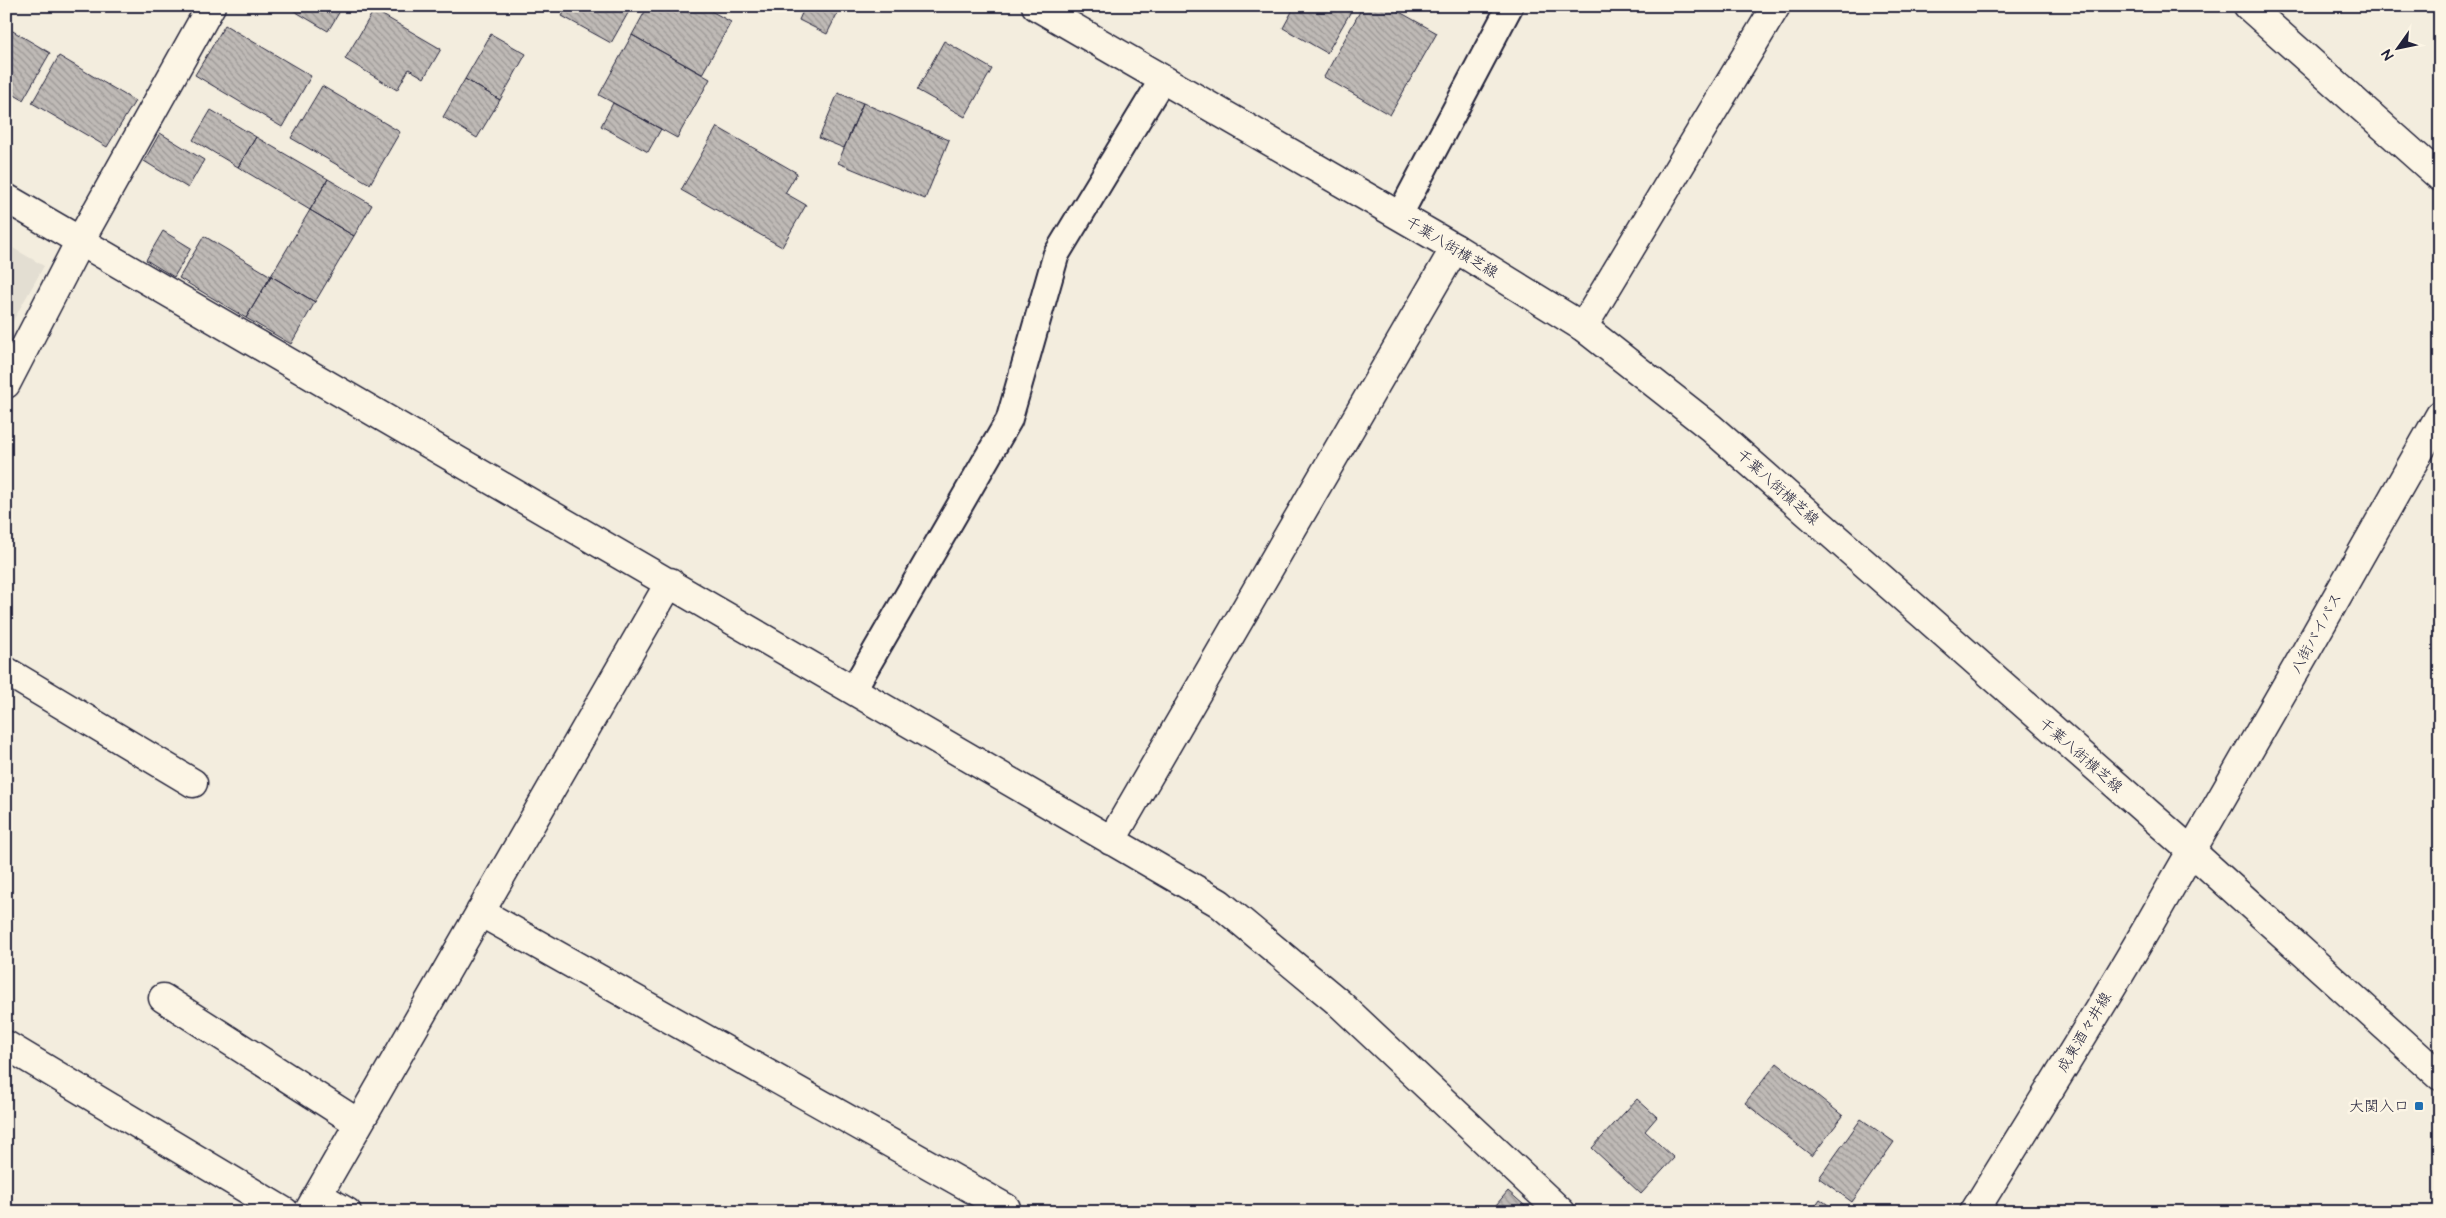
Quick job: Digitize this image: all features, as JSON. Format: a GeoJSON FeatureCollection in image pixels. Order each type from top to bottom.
{"type":"FeatureCollection","features":[{"type":"Feature","properties":{"kind":"street"},"geometry":{"type":"LineString","coordinates":[[6,384],[80,241],[211,6]]}},
{"type":"Feature","properties":{"kind":"street","name":"千葉八街横芝線"},"geometry":{"type":"LineString","coordinates":[[1036,6],[1455,248],[1583,327],[1710,427],[2190,850],[2440,1076]]}},
{"type":"Feature","properties":{"kind":"street"},"geometry":{"type":"LineString","coordinates":[[1583,327],[1776,6]]}},
{"type":"Feature","properties":{"kind":"street"},"geometry":{"type":"LineString","coordinates":[[2248,6],[2278,17],[2440,177]]}},
{"type":"Feature","properties":{"kind":"street"},"geometry":{"type":"LineString","coordinates":[[6,198],[670,582],[1110,841],[1220,903],[1338,1002],[1561,1212]]}},
{"type":"Feature","properties":{"kind":"street"},"geometry":{"type":"LineString","coordinates":[[1110,841],[1455,248]]}},
{"type":"Feature","properties":{"kind":"street","name":"八街バイパス"},"geometry":{"type":"LineString","coordinates":[[2190,850],[2229,788],[2440,415]]}},
{"type":"Feature","properties":{"kind":"street"},"geometry":{"type":"LineString","coordinates":[[347,1212],[313,1203],[670,582]]}},
{"type":"Feature","properties":{"kind":"street"},"geometry":{"type":"LineString","coordinates":[[6,671],[193,783]]}},
{"type":"Feature","properties":{"kind":"street","name":"成東酒々井線"},"geometry":{"type":"LineString","coordinates":[[1974,1212],[2150,923],[2190,850]]}},
{"type":"Feature","properties":{"kind":"street"},"geometry":{"type":"LineString","coordinates":[[480,912],[1006,1208],[1004,1212]]}},
{"type":"Feature","properties":{"kind":"street"},"geometry":{"type":"LineString","coordinates":[[164,998],[358,1123]]}},
{"type":"Feature","properties":{"kind":"street"},"geometry":{"type":"LineString","coordinates":[[6,1045],[285,1212]]}},
{"type":"Feature","properties":{"kind":"lane"},"geometry":{"type":"LineString","coordinates":[[1399,216],[1510,6]]}},
{"type":"Feature","properties":{"kind":"lane"},"geometry":{"type":"LineString","coordinates":[[853,690],[1009,420],[1056,255],[1162,80]]}},
{"type":"Feature","properties":{"kind":"shaded area"},"geometry":{"type":"Polygon","coordinates":[[[6,244],[44,266],[6,333],[6,244]]]}},
{"type":"Feature","properties":{"kind":"building"},"geometry":{"type":"Polygon","coordinates":[[[286,6],[343,6],[328,31],[286,6]]]}},
{"type":"Feature","properties":{"kind":"building"},"geometry":{"type":"Polygon","coordinates":[[[568,6],[632,6],[611,43],[562,16],[568,6]]]}},
{"type":"Feature","properties":{"kind":"building"},"geometry":{"type":"Polygon","coordinates":[[[648,6],[702,6],[731,22],[702,74],[632,35],[648,6]]]}},
{"type":"Feature","properties":{"kind":"building"},"geometry":{"type":"Polygon","coordinates":[[[805,6],[841,6],[827,34],[799,20],[805,6]]]}},
{"type":"Feature","properties":{"kind":"building"},"geometry":{"type":"Polygon","coordinates":[[[1295,6],[1354,6],[1327,53],[1283,28],[1295,6]]]}},
{"type":"Feature","properties":{"kind":"building"},"geometry":{"type":"Polygon","coordinates":[[[1363,6],[1389,6],[1437,33],[1390,115],[1324,77],[1363,6]]]}},
{"type":"Feature","properties":{"kind":"building"},"geometry":{"type":"Polygon","coordinates":[[[374,10],[441,49],[424,78],[409,69],[397,90],[345,59],[374,10]]]}},
{"type":"Feature","properties":{"kind":"building"},"geometry":{"type":"Polygon","coordinates":[[[225,25],[311,76],[282,127],[195,75],[225,25]]]}},
{"type":"Feature","properties":{"kind":"building"},"geometry":{"type":"Polygon","coordinates":[[[6,27],[50,53],[23,100],[6,90],[6,27]]]}},
{"type":"Feature","properties":{"kind":"building"},"geometry":{"type":"Polygon","coordinates":[[[491,34],[526,54],[500,100],[465,79],[491,34]]]}},
{"type":"Feature","properties":{"kind":"building"},"geometry":{"type":"Polygon","coordinates":[[[632,35],[710,79],[677,138],[599,95],[632,35]]]}},
{"type":"Feature","properties":{"kind":"building"},"geometry":{"type":"Polygon","coordinates":[[[944,41],[992,69],[965,117],[917,90],[944,41]]]}},
{"type":"Feature","properties":{"kind":"building"},"geometry":{"type":"Polygon","coordinates":[[[59,56],[135,101],[107,147],[32,103],[59,56]]]}},
{"type":"Feature","properties":{"kind":"building"},"geometry":{"type":"Polygon","coordinates":[[[465,79],[500,100],[477,138],[443,117],[465,79]]]}},
{"type":"Feature","properties":{"kind":"building"},"geometry":{"type":"Polygon","coordinates":[[[322,86],[400,132],[370,184],[291,138],[322,86]]]}},
{"type":"Feature","properties":{"kind":"building"},"geometry":{"type":"Polygon","coordinates":[[[838,93],[863,103],[844,148],[819,138],[838,93]]]}},
{"type":"Feature","properties":{"kind":"building"},"geometry":{"type":"Polygon","coordinates":[[[613,103],[661,129],[648,152],[601,126],[613,103]]]}},
{"type":"Feature","properties":{"kind":"building"},"geometry":{"type":"Polygon","coordinates":[[[863,103],[949,140],[925,199],[838,163],[863,103]]]}},
{"type":"Feature","properties":{"kind":"building"},"geometry":{"type":"Polygon","coordinates":[[[211,110],[256,137],[238,167],[193,140],[211,110]]]}},
{"type":"Feature","properties":{"kind":"building"},"geometry":{"type":"Polygon","coordinates":[[[717,127],[797,173],[785,193],[806,205],[782,247],[681,190],[717,127]]]}},
{"type":"Feature","properties":{"kind":"building"},"geometry":{"type":"Polygon","coordinates":[[[160,133],[204,160],[188,188],[144,161],[160,133]]]}},
{"type":"Feature","properties":{"kind":"building"},"geometry":{"type":"Polygon","coordinates":[[[256,137],[328,179],[310,210],[238,167],[256,137]]]}},
{"type":"Feature","properties":{"kind":"building"},"geometry":{"type":"Polygon","coordinates":[[[328,179],[372,205],[354,236],[310,210],[328,179]]]}},
{"type":"Feature","properties":{"kind":"building"},"geometry":{"type":"Polygon","coordinates":[[[310,210],[354,236],[315,302],[271,276],[310,210]]]}},
{"type":"Feature","properties":{"kind":"building"},"geometry":{"type":"Polygon","coordinates":[[[163,231],[191,248],[174,277],[146,260],[163,231]]]}},
{"type":"Feature","properties":{"kind":"building"},"geometry":{"type":"Polygon","coordinates":[[[204,236],[271,276],[246,318],[179,278],[204,236]]]}},
{"type":"Feature","properties":{"kind":"building"},"geometry":{"type":"Polygon","coordinates":[[[271,276],[315,302],[291,344],[246,318],[271,276]]]}},
{"type":"Feature","properties":{"kind":"building"},"geometry":{"type":"Polygon","coordinates":[[[1777,1063],[1843,1116],[1812,1156],[1745,1103],[1777,1063]]]}},
{"type":"Feature","properties":{"kind":"building"},"geometry":{"type":"Polygon","coordinates":[[[1637,1099],[1657,1117],[1645,1131],[1674,1158],[1641,1194],[1592,1148],[1637,1099]]]}},
{"type":"Feature","properties":{"kind":"building"},"geometry":{"type":"Polygon","coordinates":[[[1861,1119],[1894,1142],[1852,1202],[1819,1178],[1861,1119]]]}},
{"type":"Feature","properties":{"kind":"building"},"geometry":{"type":"Polygon","coordinates":[[[1508,1191],[1532,1212],[1490,1212],[1508,1191]]]}},
{"type":"Feature","properties":{"kind":"building"},"geometry":{"type":"Polygon","coordinates":[[[1820,1199],[1838,1212],[1811,1212],[1820,1199]]]}},
{"type":"Feature","properties":{"kind":"place","name":"大関入口"},"geometry":{"type":"Point","coordinates":[2419,1106]}}]}
